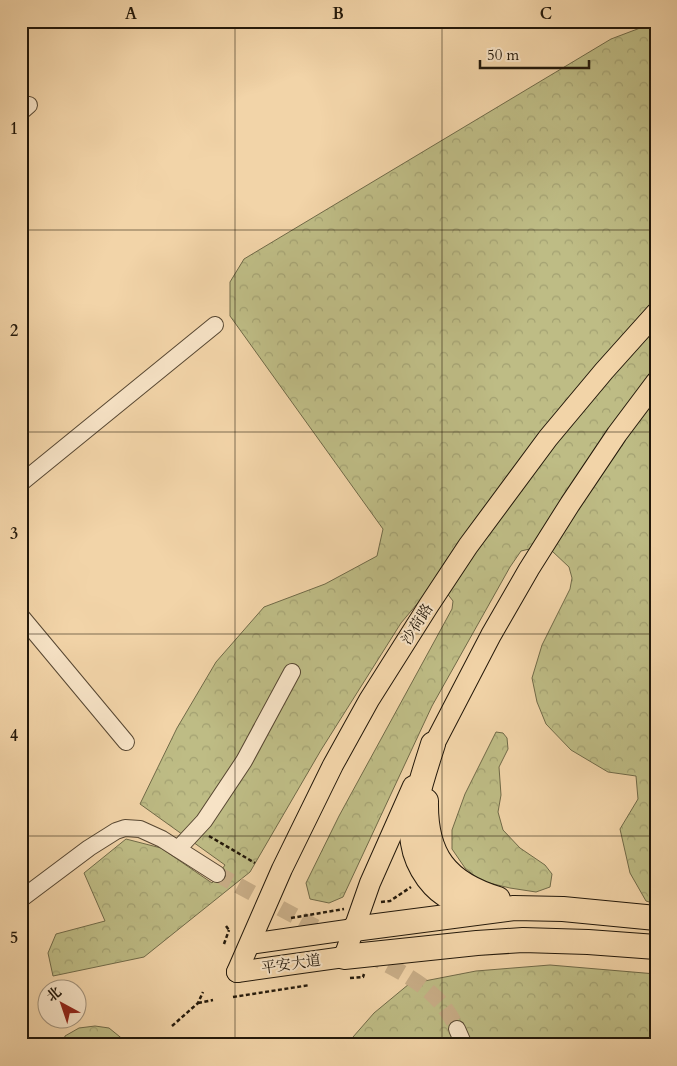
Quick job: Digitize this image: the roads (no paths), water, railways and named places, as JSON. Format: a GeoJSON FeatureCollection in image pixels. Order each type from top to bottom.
{"type":"FeatureCollection","features":[{"type":"Feature","properties":{"kind":"highway"},"geometry":{"type":"LineString","coordinates":[[433,744],[427,786],[426,812],[434,852],[451,876],[463,884],[478,893],[523,908]]}},
{"type":"Feature","properties":{"kind":"highway"},"geometry":{"type":"LineString","coordinates":[[350,918],[523,908],[563,909],[656,918]]}},
{"type":"Feature","properties":{"kind":"highway"},"geometry":{"type":"LineString","coordinates":[[347,967],[477,943],[523,940],[656,947]]}},
{"type":"Feature","properties":{"kind":"main road","name":"沙荷路"},"geometry":{"type":"LineString","coordinates":[[238,972],[286,861],[333,765],[370,700],[429,605],[468,546],[548,438],[656,313]]}},
{"type":"Feature","properties":{"kind":"main road"},"geometry":{"type":"LineString","coordinates":[[347,967],[350,918],[370,884],[433,744],[529,568],[612,442],[656,382]]}},
{"type":"Feature","properties":{"kind":"main road","name":"平安大道"},"geometry":{"type":"LineString","coordinates":[[250,944],[350,918]]}},
{"type":"Feature","properties":{"kind":"main road","name":"平安大道"},"geometry":{"type":"LineString","coordinates":[[238,972],[347,967]]}},
{"type":"Feature","properties":{"kind":"street"},"geometry":{"type":"LineString","coordinates":[[21,483],[215,325]]}},
{"type":"Feature","properties":{"kind":"street"},"geometry":{"type":"LineString","coordinates":[[21,616],[126,742]]}},
{"type":"Feature","properties":{"kind":"street"},"geometry":{"type":"LineString","coordinates":[[178,849],[215,806],[244,761],[292,672]]}},
{"type":"Feature","properties":{"kind":"street"},"geometry":{"type":"LineString","coordinates":[[21,899],[89,848],[116,831],[125,828],[149,832],[217,874]]}},
{"type":"Feature","properties":{"kind":"street"},"geometry":{"type":"LineString","coordinates":[[457,1029],[464,1045]]}},
{"type":"Feature","properties":{"kind":"tunnel"},"geometry":{"type":"LineString","coordinates":[[217,874],[332,936]]}},
{"type":"Feature","properties":{"kind":"tunnel"},"geometry":{"type":"LineString","coordinates":[[367,954],[407,976],[431,993],[450,1015],[457,1029]]}}]}
